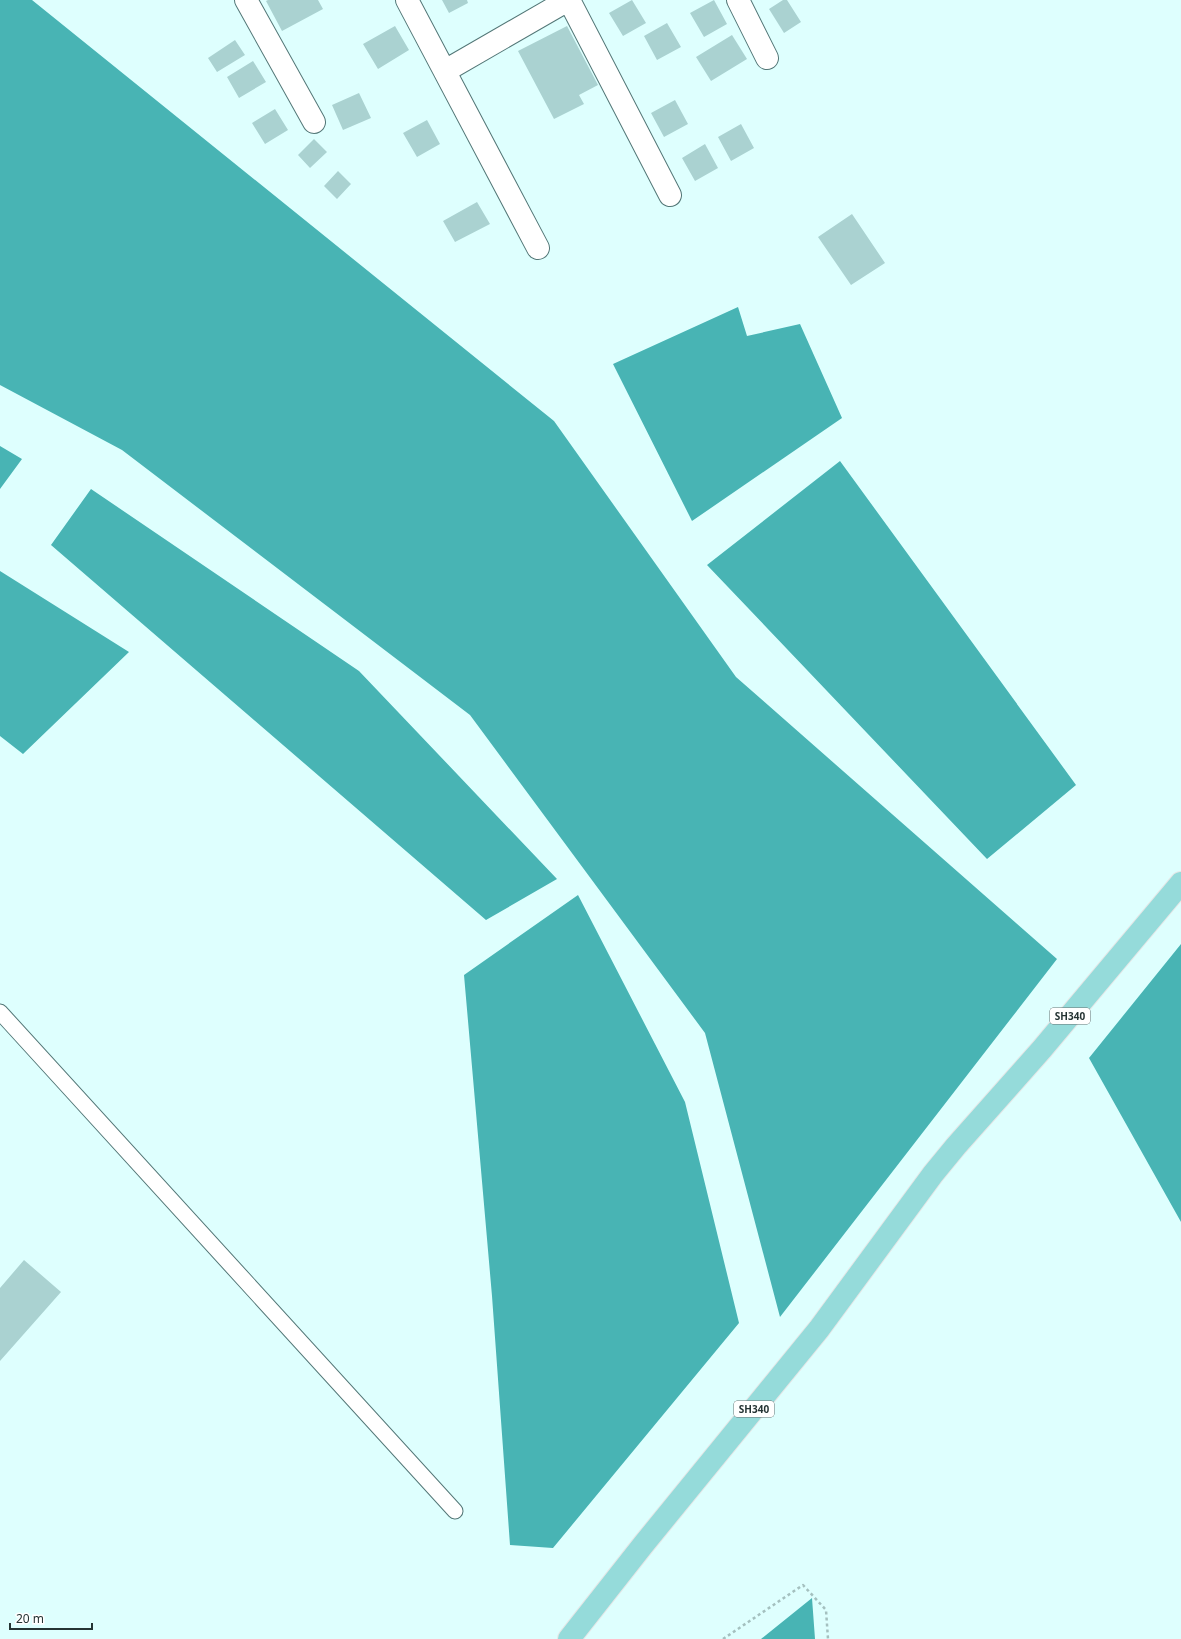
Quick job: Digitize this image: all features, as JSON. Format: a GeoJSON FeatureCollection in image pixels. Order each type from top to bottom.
{"type":"FeatureCollection","features":[{"type":"Feature","properties":{"kind":"main road","name":"SH340"},"geometry":{"type":"LineString","coordinates":[[569,1639],[819,1329],[933,1174],[1042,1049],[1181,883]]}},
{"type":"Feature","properties":{"kind":"street"},"geometry":{"type":"LineString","coordinates":[[246,0],[314,122]]}},
{"type":"Feature","properties":{"kind":"street"},"geometry":{"type":"LineString","coordinates":[[407,0],[538,248]]}},
{"type":"Feature","properties":{"kind":"street"},"geometry":{"type":"LineString","coordinates":[[445,71],[568,0],[670,195]]}},
{"type":"Feature","properties":{"kind":"street"},"geometry":{"type":"LineString","coordinates":[[738,0],[767,58]]}},
{"type":"Feature","properties":{"kind":"lane"},"geometry":{"type":"LineString","coordinates":[[0,1012],[455,1511]]}},
{"type":"Feature","properties":{"kind":"path"},"geometry":{"type":"LineString","coordinates":[[723,1639],[803,1585],[826,1610],[828,1639]]}},
{"type":"Feature","properties":{"kind":"water"},"geometry":{"type":"Polygon","coordinates":[[[0,0],[32,0],[554,421],[736,677],[1057,959],[780,1317],[705,1033],[470,715],[122,450],[0,385],[0,0]]]}},
{"type":"Feature","properties":{"kind":"water"},"geometry":{"type":"Polygon","coordinates":[[[738,307],[747,336],[800,324],[842,418],[692,521],[613,364],[738,307]]]}},
{"type":"Feature","properties":{"kind":"water"},"geometry":{"type":"Polygon","coordinates":[[[0,446],[22,459],[0,489],[0,446]]]}},
{"type":"Feature","properties":{"kind":"water"},"geometry":{"type":"Polygon","coordinates":[[[840,461],[1076,785],[987,859],[707,565],[840,461]]]}},
{"type":"Feature","properties":{"kind":"water"},"geometry":{"type":"Polygon","coordinates":[[[91,489],[359,671],[557,879],[486,920],[51,545],[91,489]]]}},
{"type":"Feature","properties":{"kind":"water"},"geometry":{"type":"Polygon","coordinates":[[[0,571],[129,652],[23,754],[0,736],[0,571]]]}},
{"type":"Feature","properties":{"kind":"water"},"geometry":{"type":"Polygon","coordinates":[[[578,895],[685,1102],[739,1323],[553,1548],[510,1545],[492,1296],[464,975],[578,895]]]}},
{"type":"Feature","properties":{"kind":"water"},"geometry":{"type":"Polygon","coordinates":[[[1181,944],[1181,1222],[1089,1058],[1181,944]]]}},
{"type":"Feature","properties":{"kind":"water"},"geometry":{"type":"Polygon","coordinates":[[[812,1598],[815,1639],[761,1639],[812,1598]]]}},
{"type":"Feature","properties":{"kind":"building"},"geometry":{"type":"Polygon","coordinates":[[[318,0],[323,9],[282,31],[266,1],[318,0]]]}},
{"type":"Feature","properties":{"kind":"building"},"geometry":{"type":"Polygon","coordinates":[[[442,0],[467,0],[468,3],[449,13],[442,0]]]}},
{"type":"Feature","properties":{"kind":"building"},"geometry":{"type":"Polygon","coordinates":[[[632,0],[646,23],[623,36],[609,13],[632,0]]]}},
{"type":"Feature","properties":{"kind":"building"},"geometry":{"type":"Polygon","coordinates":[[[714,0],[727,24],[704,37],[690,13],[714,0]]]}},
{"type":"Feature","properties":{"kind":"building"},"geometry":{"type":"Polygon","coordinates":[[[783,0],[787,0],[801,22],[784,33],[769,9],[783,0]]]}},
{"type":"Feature","properties":{"kind":"building"},"geometry":{"type":"Polygon","coordinates":[[[667,23],[681,47],[657,60],[644,36],[667,23]]]}},
{"type":"Feature","properties":{"kind":"building"},"geometry":{"type":"Polygon","coordinates":[[[395,26],[409,50],[378,69],[363,44],[395,26]]]}},
{"type":"Feature","properties":{"kind":"building"},"geometry":{"type":"Polygon","coordinates":[[[567,26],[598,85],[579,95],[584,104],[554,119],[518,51],[567,26]]]}},
{"type":"Feature","properties":{"kind":"building"},"geometry":{"type":"Polygon","coordinates":[[[732,35],[747,59],[711,81],[696,57],[732,35]]]}},
{"type":"Feature","properties":{"kind":"building"},"geometry":{"type":"Polygon","coordinates":[[[235,40],[245,55],[217,72],[208,58],[235,40]]]}},
{"type":"Feature","properties":{"kind":"building"},"geometry":{"type":"Polygon","coordinates":[[[253,61],[266,82],[239,98],[227,77],[253,61]]]}},
{"type":"Feature","properties":{"kind":"building"},"geometry":{"type":"Polygon","coordinates":[[[359,93],[371,118],[343,130],[332,105],[359,93]]]}},
{"type":"Feature","properties":{"kind":"building"},"geometry":{"type":"Polygon","coordinates":[[[675,100],[688,124],[664,137],[651,113],[675,100]]]}},
{"type":"Feature","properties":{"kind":"building"},"geometry":{"type":"Polygon","coordinates":[[[275,109],[288,130],[265,144],[252,123],[275,109]]]}},
{"type":"Feature","properties":{"kind":"building"},"geometry":{"type":"Polygon","coordinates":[[[427,120],[440,144],[417,157],[403,133],[427,120]]]}},
{"type":"Feature","properties":{"kind":"building"},"geometry":{"type":"Polygon","coordinates":[[[741,124],[754,148],[731,161],[718,137],[741,124]]]}},
{"type":"Feature","properties":{"kind":"building"},"geometry":{"type":"Polygon","coordinates":[[[314,139],[327,152],[310,168],[298,155],[314,139]]]}},
{"type":"Feature","properties":{"kind":"building"},"geometry":{"type":"Polygon","coordinates":[[[705,144],[718,168],[695,181],[682,158],[705,144]]]}},
{"type":"Feature","properties":{"kind":"building"},"geometry":{"type":"Polygon","coordinates":[[[338,171],[351,184],[337,199],[324,186],[338,171]]]}},
{"type":"Feature","properties":{"kind":"building"},"geometry":{"type":"Polygon","coordinates":[[[477,202],[490,224],[455,242],[443,221],[477,202]]]}},
{"type":"Feature","properties":{"kind":"building"},"geometry":{"type":"Polygon","coordinates":[[[852,214],[885,263],[851,285],[818,237],[852,214]]]}},
{"type":"Feature","properties":{"kind":"building"},"geometry":{"type":"Polygon","coordinates":[[[24,1260],[61,1292],[0,1361],[0,1288],[24,1260]]]}}]}
